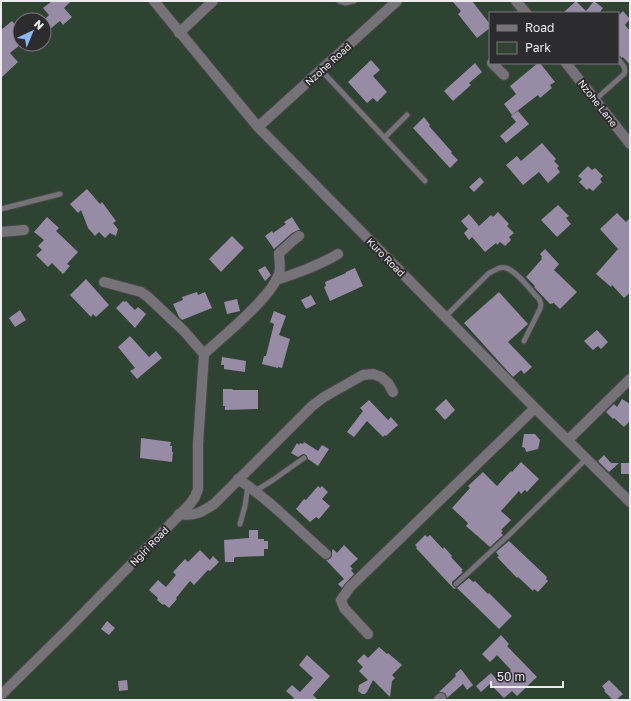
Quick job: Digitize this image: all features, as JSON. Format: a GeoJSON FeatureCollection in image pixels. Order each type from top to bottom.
{"type":"FeatureCollection","features":[{"type":"Feature","properties":{"kind":"street","name":"Kuro Road"},"geometry":{"type":"LineString","coordinates":[[154,1],[258,127],[535,408],[630,501]]}},
{"type":"Feature","properties":{"kind":"street"},"geometry":{"type":"LineString","coordinates":[[179,33],[213,1]]}},
{"type":"Feature","properties":{"kind":"street","name":"Nzohe Road"},"geometry":{"type":"LineString","coordinates":[[258,127],[397,1]]}},
{"type":"Feature","properties":{"kind":"street"},"geometry":{"type":"LineString","coordinates":[[516,1],[525,12]]}},
{"type":"Feature","properties":{"kind":"street"},"geometry":{"type":"LineString","coordinates":[[493,64],[504,75]]}},
{"type":"Feature","properties":{"kind":"street","name":"Nzohe Lane"},"geometry":{"type":"LineString","coordinates":[[567,64],[630,144]]}},
{"type":"Feature","properties":{"kind":"street"},"geometry":{"type":"LineString","coordinates":[[1,232],[24,230]]}},
{"type":"Feature","properties":{"kind":"street"},"geometry":{"type":"LineString","coordinates":[[104,282],[141,292],[148,297],[184,331],[204,354],[258,303],[273,286],[280,272],[280,252],[287,247],[292,240],[299,236]]}},
{"type":"Feature","properties":{"kind":"street"},"geometry":{"type":"LineString","coordinates":[[276,280],[303,272],[338,254]]}},
{"type":"Feature","properties":{"kind":"street","name":"Ngiri Road"},"geometry":{"type":"LineString","coordinates":[[1,695],[69,628],[190,504],[195,496],[198,489],[198,444],[204,354]]}},
{"type":"Feature","properties":{"kind":"street"},"geometry":{"type":"LineString","coordinates":[[180,514],[189,516],[214,504],[312,406],[324,397],[363,375],[373,374],[381,377],[388,383],[393,392]]}},
{"type":"Feature","properties":{"kind":"street"},"geometry":{"type":"LineString","coordinates":[[568,440],[630,379]]}},
{"type":"Feature","properties":{"kind":"street"},"geometry":{"type":"LineString","coordinates":[[368,634],[344,608],[341,600],[343,596],[350,587],[535,408]]}},
{"type":"Feature","properties":{"kind":"street"},"geometry":{"type":"LineString","coordinates":[[238,479],[251,488],[326,554]]}},
{"type":"Feature","properties":{"kind":"lane"},"geometry":{"type":"LineString","coordinates":[[339,1],[345,3],[354,1]]}},
{"type":"Feature","properties":{"kind":"lane"},"geometry":{"type":"LineString","coordinates":[[595,100],[624,74],[625,68],[619,60]]}},
{"type":"Feature","properties":{"kind":"lane"},"geometry":{"type":"LineString","coordinates":[[321,70],[425,181]]}},
{"type":"Feature","properties":{"kind":"lane"},"geometry":{"type":"LineString","coordinates":[[385,137],[408,115]]}},
{"type":"Feature","properties":{"kind":"lane"},"geometry":{"type":"LineString","coordinates":[[1,210],[60,194]]}},
{"type":"Feature","properties":{"kind":"lane"},"geometry":{"type":"LineString","coordinates":[[445,317],[488,274],[496,269],[506,267],[514,272],[539,299],[541,304],[524,341]]}},
{"type":"Feature","properties":{"kind":"lane"},"geometry":{"type":"LineString","coordinates":[[240,524],[251,488],[279,476],[304,458]]}},
{"type":"Feature","properties":{"kind":"lane"},"geometry":{"type":"LineString","coordinates":[[456,584],[511,533],[586,459]]}},
{"type":"Feature","properties":{"kind":"green space"},"geometry":{"type":"Polygon","coordinates":[[[1,1],[630,1],[630,700],[1,700],[1,1]]]}},
{"type":"Feature","properties":{"kind":"building"},"geometry":{"type":"Polygon","coordinates":[[[52,1],[71,1],[64,8],[72,17],[63,25],[60,21],[52,27],[52,12],[46,12],[43,8],[52,1]]]}},
{"type":"Feature","properties":{"kind":"building"},"geometry":{"type":"Polygon","coordinates":[[[452,1],[472,1],[489,23],[489,29],[477,38],[458,14],[461,11],[452,1]]]}},
{"type":"Feature","properties":{"kind":"building"},"geometry":{"type":"Polygon","coordinates":[[[576,1],[586,11],[594,1],[603,8],[600,12],[564,12],[576,1]]]}},
{"type":"Feature","properties":{"kind":"building"},"geometry":{"type":"Polygon","coordinates":[[[623,11],[630,19],[625,25],[630,31],[630,65],[623,57],[622,58],[619,56],[619,15],[623,11]]]}},
{"type":"Feature","properties":{"kind":"building"},"geometry":{"type":"Polygon","coordinates":[[[12,21],[12,51],[10,53],[18,62],[1,78],[1,30],[12,21]]]}},
{"type":"Feature","properties":{"kind":"building"},"geometry":{"type":"Polygon","coordinates":[[[371,60],[380,70],[373,76],[387,92],[377,102],[373,98],[367,103],[348,82],[371,60]]]}},
{"type":"Feature","properties":{"kind":"building"},"geometry":{"type":"Polygon","coordinates":[[[475,63],[482,72],[469,83],[471,85],[453,101],[444,91],[475,63]]]}},
{"type":"Feature","properties":{"kind":"building"},"geometry":{"type":"Polygon","coordinates":[[[537,64],[541,64],[555,82],[550,85],[552,88],[540,98],[538,95],[512,115],[504,104],[516,94],[510,86],[537,64]]]}},
{"type":"Feature","properties":{"kind":"building"},"geometry":{"type":"Polygon","coordinates":[[[518,111],[529,124],[506,143],[500,136],[516,122],[511,116],[518,111]]]}},
{"type":"Feature","properties":{"kind":"building"},"geometry":{"type":"Polygon","coordinates":[[[424,117],[430,125],[429,126],[458,160],[450,168],[413,128],[424,117]]]}},
{"type":"Feature","properties":{"kind":"building"},"geometry":{"type":"Polygon","coordinates":[[[542,143],[556,159],[554,161],[559,166],[557,168],[560,172],[548,183],[539,172],[523,185],[506,165],[517,156],[521,161],[542,143]]]}},
{"type":"Feature","properties":{"kind":"building"},"geometry":{"type":"Polygon","coordinates":[[[588,166],[592,170],[595,168],[603,176],[600,179],[602,182],[593,191],[589,188],[587,190],[579,182],[582,179],[578,176],[588,166]]]}},
{"type":"Feature","properties":{"kind":"building"},"geometry":{"type":"Polygon","coordinates":[[[480,177],[484,182],[474,192],[469,187],[480,177]]]}},
{"type":"Feature","properties":{"kind":"building"},"geometry":{"type":"Polygon","coordinates":[[[87,189],[100,204],[102,202],[116,221],[113,223],[118,229],[116,236],[110,233],[105,238],[99,232],[95,236],[88,228],[81,210],[78,213],[70,204],[87,189]]]}},
{"type":"Feature","properties":{"kind":"building"},"geometry":{"type":"Polygon","coordinates":[[[558,205],[569,216],[566,218],[571,224],[557,237],[541,220],[558,205]]]}},
{"type":"Feature","properties":{"kind":"building"},"geometry":{"type":"Polygon","coordinates":[[[498,212],[509,224],[507,226],[514,233],[509,237],[511,240],[505,246],[500,242],[497,245],[496,243],[485,252],[472,237],[469,240],[464,233],[468,229],[461,221],[469,214],[479,226],[491,215],[493,217],[498,212]]]}},
{"type":"Feature","properties":{"kind":"building"},"geometry":{"type":"Polygon","coordinates":[[[617,213],[626,222],[630,218],[630,293],[624,298],[612,285],[611,287],[596,274],[618,249],[600,229],[617,213]]]}},
{"type":"Feature","properties":{"kind":"building"},"geometry":{"type":"Polygon","coordinates":[[[47,217],[59,228],[56,231],[78,252],[67,264],[70,266],[63,274],[52,263],[48,267],[36,255],[42,250],[38,246],[44,240],[34,232],[47,217]]]}},
{"type":"Feature","properties":{"kind":"building"},"geometry":{"type":"Polygon","coordinates":[[[292,217],[300,230],[292,233],[274,249],[265,236],[272,231],[273,233],[286,224],[284,222],[292,217]]]}},
{"type":"Feature","properties":{"kind":"building"},"geometry":{"type":"Polygon","coordinates":[[[232,236],[244,248],[221,272],[209,259],[232,236]]]}},
{"type":"Feature","properties":{"kind":"building"},"geometry":{"type":"Polygon","coordinates":[[[545,249],[559,264],[554,270],[577,292],[560,309],[554,303],[550,304],[526,277],[542,259],[540,254],[545,249]]]}},
{"type":"Feature","properties":{"kind":"building"},"geometry":{"type":"Polygon","coordinates":[[[265,266],[271,275],[265,281],[258,270],[265,266]]]}},
{"type":"Feature","properties":{"kind":"building"},"geometry":{"type":"Polygon","coordinates":[[[355,268],[363,286],[330,301],[324,287],[326,286],[325,282],[355,268]]]}},
{"type":"Feature","properties":{"kind":"building"},"geometry":{"type":"Polygon","coordinates":[[[86,279],[109,305],[96,317],[93,314],[91,317],[70,295],[86,279]]]}},
{"type":"Feature","properties":{"kind":"building"},"geometry":{"type":"Polygon","coordinates":[[[197,292],[198,295],[205,292],[212,308],[182,320],[173,304],[183,300],[182,297],[197,292]]]}},
{"type":"Feature","properties":{"kind":"building"},"geometry":{"type":"Polygon","coordinates":[[[499,292],[528,324],[508,342],[532,367],[524,374],[521,370],[513,377],[464,323],[499,292]]]}},
{"type":"Feature","properties":{"kind":"building"},"geometry":{"type":"Polygon","coordinates":[[[311,295],[316,304],[306,309],[301,300],[311,295]]]}},
{"type":"Feature","properties":{"kind":"building"},"geometry":{"type":"Polygon","coordinates":[[[237,299],[240,311],[227,314],[224,302],[237,299]]]}},
{"type":"Feature","properties":{"kind":"building"},"geometry":{"type":"Polygon","coordinates":[[[123,301],[126,301],[135,310],[138,307],[146,314],[135,328],[116,308],[123,301]]]}},
{"type":"Feature","properties":{"kind":"building"},"geometry":{"type":"Polygon","coordinates":[[[20,310],[26,320],[15,327],[9,318],[20,310]]]}},
{"type":"Feature","properties":{"kind":"building"},"geometry":{"type":"Polygon","coordinates":[[[274,311],[286,316],[279,335],[290,339],[282,368],[262,364],[264,356],[266,356],[274,324],[270,322],[274,311]]]}},
{"type":"Feature","properties":{"kind":"building"},"geometry":{"type":"Polygon","coordinates":[[[597,330],[608,342],[601,349],[598,346],[593,350],[584,341],[597,330]]]}},
{"type":"Feature","properties":{"kind":"building"},"geometry":{"type":"Polygon","coordinates":[[[130,336],[149,357],[156,351],[162,358],[137,379],[130,371],[135,368],[118,347],[130,336]]]}},
{"type":"Feature","properties":{"kind":"building"},"geometry":{"type":"Polygon","coordinates":[[[222,357],[246,361],[245,372],[224,369],[224,365],[221,365],[222,357]]]}},
{"type":"Feature","properties":{"kind":"building"},"geometry":{"type":"Polygon","coordinates":[[[223,389],[258,390],[258,409],[225,410],[225,406],[223,406],[223,389]]]}},
{"type":"Feature","properties":{"kind":"building"},"geometry":{"type":"Polygon","coordinates":[[[446,399],[455,410],[445,420],[435,409],[446,399]]]}},
{"type":"Feature","properties":{"kind":"building"},"geometry":{"type":"Polygon","coordinates":[[[622,399],[630,404],[630,421],[624,427],[606,412],[614,404],[617,407],[622,399]]]}},
{"type":"Feature","properties":{"kind":"building"},"geometry":{"type":"Polygon","coordinates":[[[369,400],[388,420],[391,417],[398,425],[383,437],[367,421],[354,437],[347,432],[363,411],[360,408],[369,400]]]}},
{"type":"Feature","properties":{"kind":"building"},"geometry":{"type":"Polygon","coordinates":[[[524,434],[535,434],[540,440],[538,449],[526,452],[525,448],[522,447],[524,434]]]}},
{"type":"Feature","properties":{"kind":"building"},"geometry":{"type":"Polygon","coordinates":[[[141,438],[171,442],[170,446],[172,446],[173,452],[172,462],[140,458],[141,438]]]}},
{"type":"Feature","properties":{"kind":"building"},"geometry":{"type":"Polygon","coordinates":[[[304,442],[318,451],[322,445],[329,449],[318,466],[308,459],[306,455],[303,454],[298,457],[291,453],[297,443],[299,445],[300,443],[303,444],[304,442]]]}},
{"type":"Feature","properties":{"kind":"building"},"geometry":{"type":"Polygon","coordinates":[[[604,455],[611,463],[619,463],[609,472],[598,461],[604,455]]]}},
{"type":"Feature","properties":{"kind":"building"},"geometry":{"type":"Polygon","coordinates":[[[521,462],[539,479],[527,492],[525,490],[521,494],[519,491],[501,511],[511,520],[501,530],[503,531],[501,533],[503,535],[490,547],[466,526],[468,523],[452,508],[470,488],[468,486],[483,472],[497,486],[521,462]]]}},
{"type":"Feature","properties":{"kind":"building"},"geometry":{"type":"Polygon","coordinates":[[[621,463],[630,463],[630,474],[621,474],[621,463]]]}},
{"type":"Feature","properties":{"kind":"building"},"geometry":{"type":"Polygon","coordinates":[[[318,486],[320,488],[322,486],[328,492],[322,499],[330,506],[319,519],[316,517],[310,522],[296,509],[318,486]]]}},
{"type":"Feature","properties":{"kind":"building"},"geometry":{"type":"Polygon","coordinates":[[[249,530],[258,530],[258,539],[268,541],[268,549],[264,549],[264,556],[236,557],[234,558],[234,562],[225,562],[224,540],[249,538],[249,530]]]}},
{"type":"Feature","properties":{"kind":"building"},"geometry":{"type":"Polygon","coordinates":[[[425,535],[427,537],[430,535],[443,549],[444,547],[463,570],[461,571],[463,572],[452,582],[453,586],[456,588],[454,589],[416,548],[417,547],[415,545],[425,535]]]}},
{"type":"Feature","properties":{"kind":"building"},"geometry":{"type":"Polygon","coordinates":[[[509,541],[547,577],[546,579],[548,581],[538,592],[534,589],[533,591],[518,577],[517,578],[497,557],[499,556],[496,552],[509,541]]]}},
{"type":"Feature","properties":{"kind":"building"},"geometry":{"type":"Polygon","coordinates":[[[344,545],[358,559],[350,566],[353,569],[351,570],[354,574],[342,588],[338,584],[344,579],[326,560],[331,558],[333,549],[337,553],[344,545]]]}},
{"type":"Feature","properties":{"kind":"building"},"geometry":{"type":"Polygon","coordinates":[[[200,550],[210,560],[213,556],[219,562],[210,571],[208,570],[194,585],[190,581],[169,608],[164,604],[163,605],[149,590],[158,580],[166,587],[176,575],[173,572],[185,559],[188,562],[200,550]]]}},
{"type":"Feature","properties":{"kind":"building"},"geometry":{"type":"Polygon","coordinates":[[[469,578],[473,582],[475,581],[488,594],[489,593],[512,616],[499,629],[457,588],[469,578]]]}},
{"type":"Feature","properties":{"kind":"building"},"geometry":{"type":"Polygon","coordinates":[[[107,621],[115,628],[109,635],[101,629],[107,621]]]}},
{"type":"Feature","properties":{"kind":"building"},"geometry":{"type":"Polygon","coordinates":[[[501,635],[509,644],[507,646],[537,677],[517,696],[512,691],[504,698],[490,684],[481,692],[476,686],[491,673],[498,681],[511,670],[497,655],[490,662],[482,654],[501,635]]]}},
{"type":"Feature","properties":{"kind":"building"},"geometry":{"type":"Polygon","coordinates":[[[379,647],[402,665],[392,675],[395,678],[392,681],[390,697],[373,680],[365,694],[358,691],[359,685],[368,680],[359,671],[363,667],[357,661],[364,654],[368,658],[379,647]]]}},
{"type":"Feature","properties":{"kind":"building"},"geometry":{"type":"Polygon","coordinates":[[[307,655],[330,676],[313,695],[318,700],[292,700],[294,698],[286,691],[292,685],[300,692],[313,678],[299,665],[307,655]]]}},
{"type":"Feature","properties":{"kind":"building"},"geometry":{"type":"Polygon","coordinates":[[[461,669],[473,685],[467,690],[463,684],[447,698],[445,693],[439,692],[456,676],[455,674],[461,669]]]}},
{"type":"Feature","properties":{"kind":"building"},"geometry":{"type":"Polygon","coordinates":[[[127,680],[128,690],[119,691],[118,681],[127,680]]]}},
{"type":"Feature","properties":{"kind":"building"},"geometry":{"type":"Polygon","coordinates":[[[609,680],[623,694],[616,700],[613,700],[604,691],[605,690],[602,686],[609,680]]]}}]}
